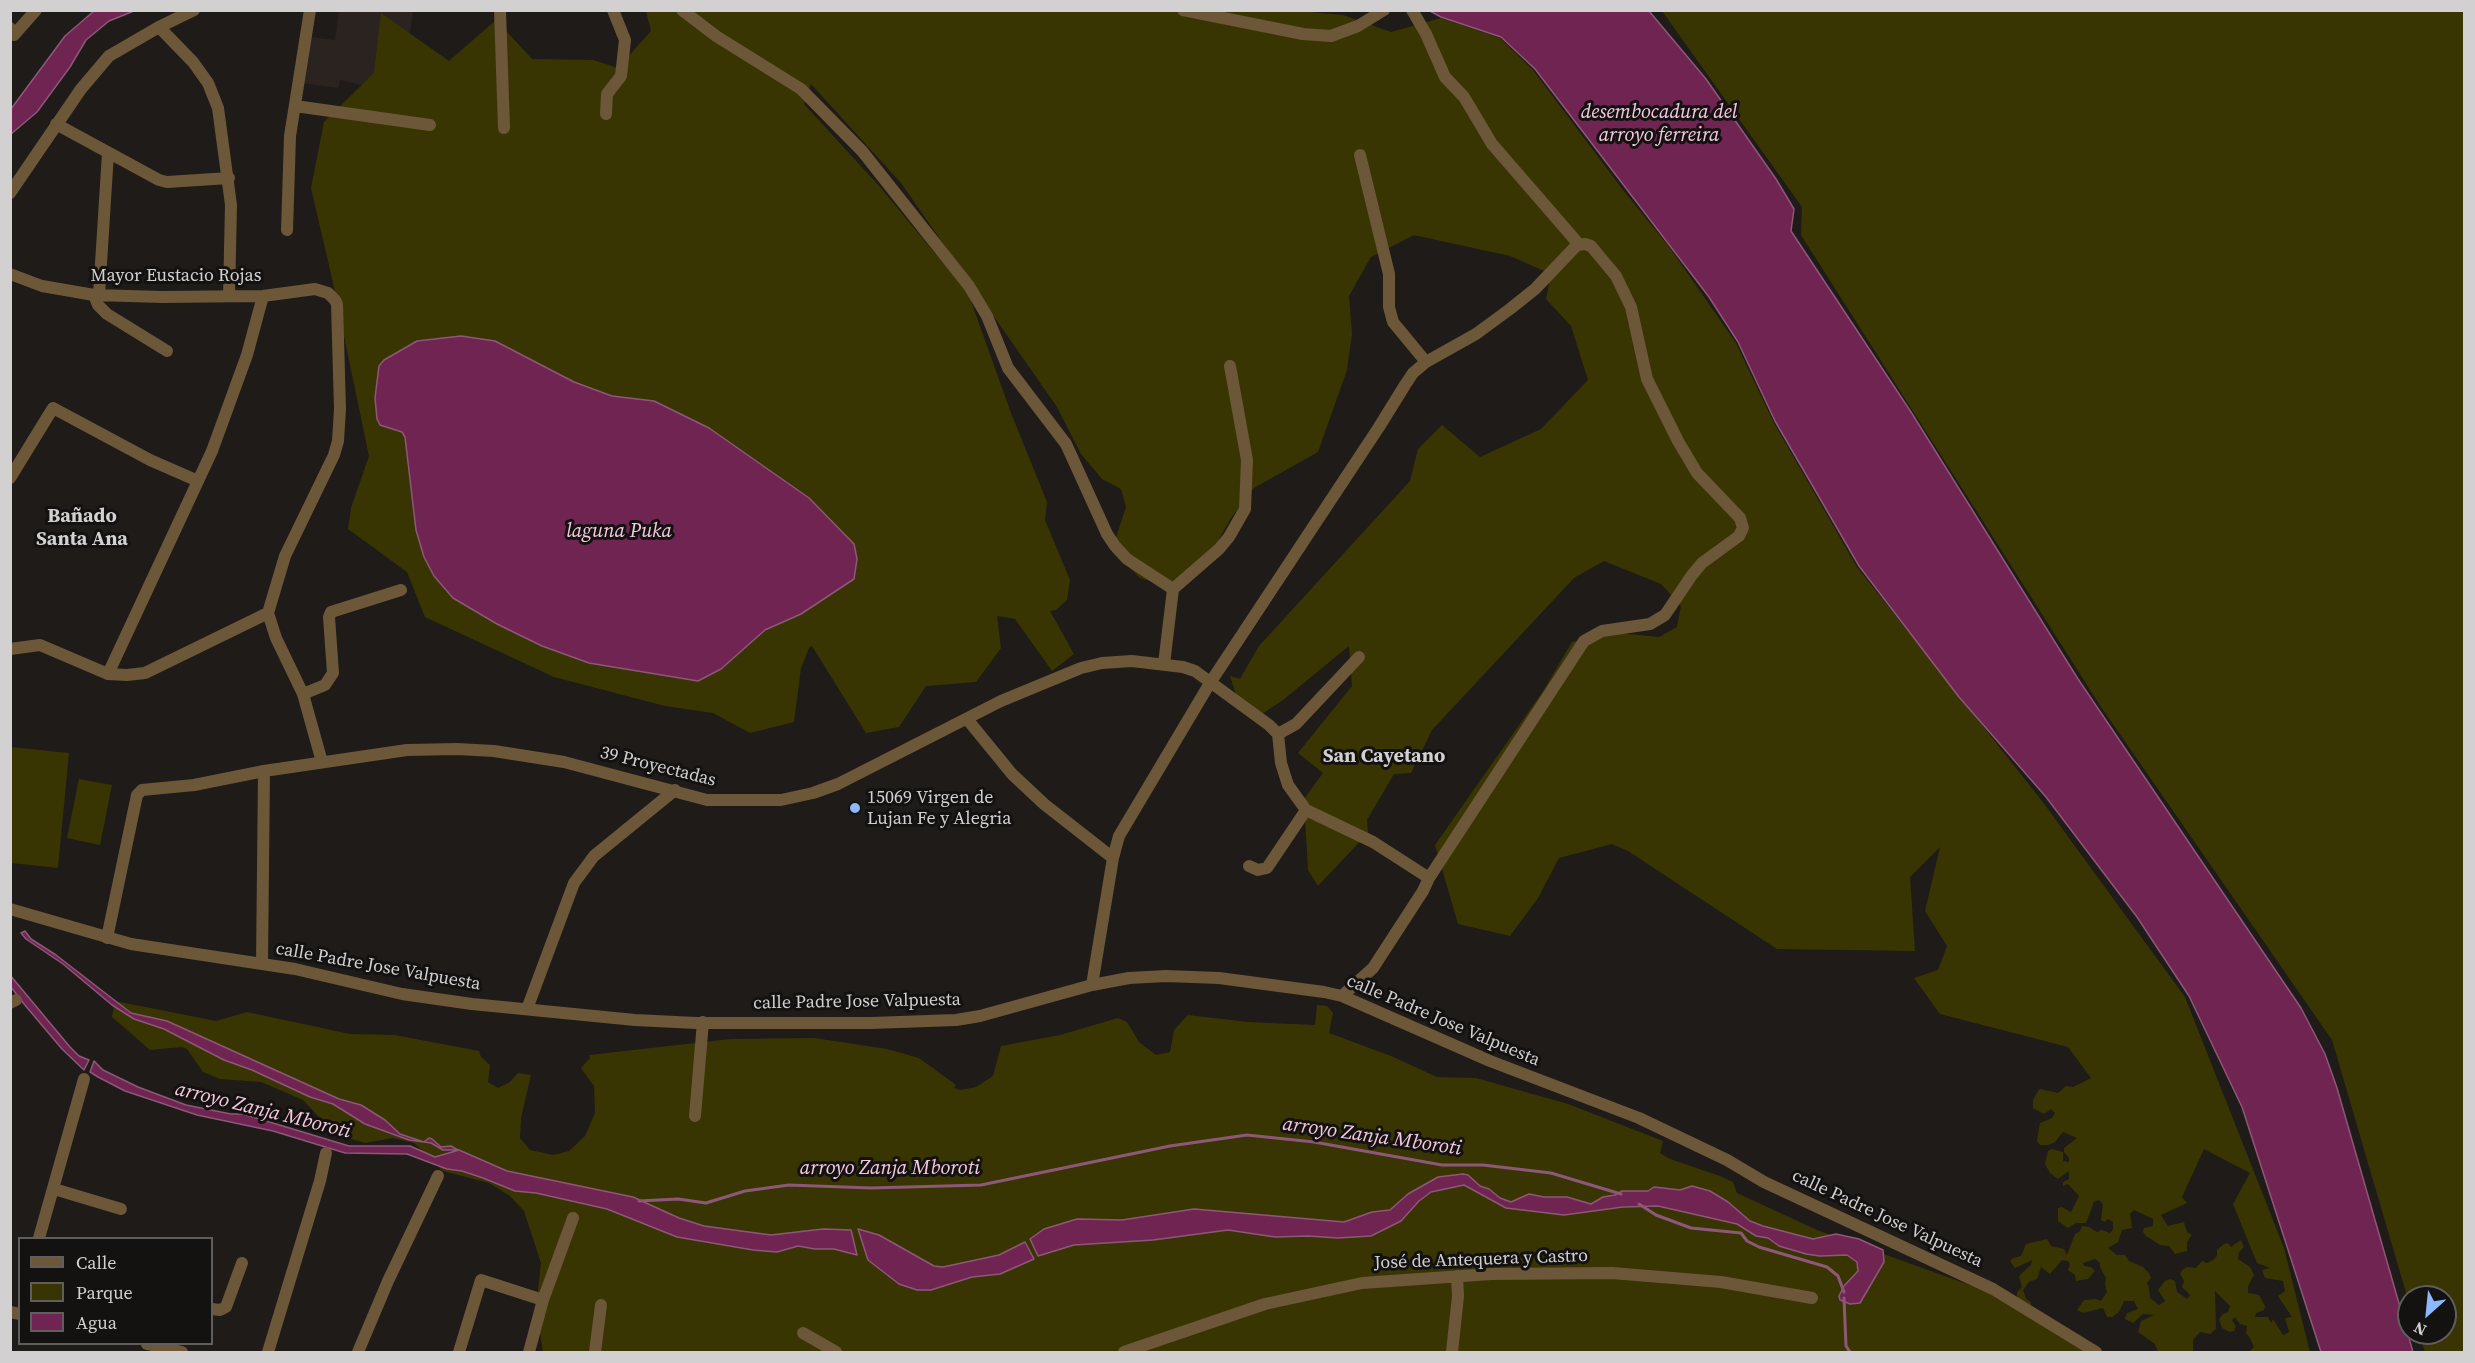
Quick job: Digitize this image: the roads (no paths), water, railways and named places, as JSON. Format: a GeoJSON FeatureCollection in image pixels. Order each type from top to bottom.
{"type":"FeatureCollection","features":[{"type":"Feature","properties":{"kind":"street"},"geometry":{"type":"LineString","coordinates":[[12,32],[36,10]]}},
{"type":"Feature","properties":{"kind":"street"},"geometry":{"type":"LineString","coordinates":[[10,193],[56,124],[95,71],[109,56],[194,10]]}},
{"type":"Feature","properties":{"kind":"street"},"geometry":{"type":"LineString","coordinates":[[287,230],[289,154],[310,10]]}},
{"type":"Feature","properties":{"kind":"street"},"geometry":{"type":"LineString","coordinates":[[500,10],[504,128]]}},
{"type":"Feature","properties":{"kind":"street"},"geometry":{"type":"LineString","coordinates":[[606,114],[608,94],[621,76],[625,40],[613,10]]}},
{"type":"Feature","properties":{"kind":"street"},"geometry":{"type":"LineString","coordinates":[[682,10],[716,36],[801,89],[862,151],[980,303],[1008,368],[1066,444],[1107,534],[1115,546],[1127,559],[1173,589]]}},
{"type":"Feature","properties":{"kind":"street"},"geometry":{"type":"LineString","coordinates":[[1183,10],[1303,34],[1331,36],[1358,26],[1384,10]]}},
{"type":"Feature","properties":{"kind":"street"},"geometry":{"type":"LineString","coordinates":[[1412,10],[1426,34],[1445,77],[1464,97],[1492,144],[1576,241],[1577,246]]}},
{"type":"Feature","properties":{"kind":"street"},"geometry":{"type":"LineString","coordinates":[[159,27],[193,62],[214,95],[229,178],[231,205],[229,296]]}},
{"type":"Feature","properties":{"kind":"street"},"geometry":{"type":"LineString","coordinates":[[295,106],[430,125]]}},
{"type":"Feature","properties":{"kind":"street"},"geometry":{"type":"LineString","coordinates":[[56,124],[166,182],[229,178]]}},
{"type":"Feature","properties":{"kind":"street"},"geometry":{"type":"LineString","coordinates":[[108,153],[96,295],[98,305],[107,314],[167,351]]}},
{"type":"Feature","properties":{"kind":"street"},"geometry":{"type":"LineString","coordinates":[[1360,155],[1389,274],[1389,308],[1393,322],[1426,362]]}},
{"type":"Feature","properties":{"kind":"street"},"geometry":{"type":"LineString","coordinates":[[1092,985],[1113,858],[1119,836],[1210,683],[1380,428],[1413,373],[1426,362],[1476,334],[1536,289],[1577,246],[1585,244],[1592,246],[1616,276],[1631,307],[1647,380],[1697,473],[1740,518],[1743,528],[1739,536],[1702,563],[1692,574],[1665,615],[1650,624],[1602,632],[1584,641],[1373,968],[1342,996]]}},
{"type":"Feature","properties":{"kind":"street","name":"Mayor Eustacio Rojas"},"geometry":{"type":"LineString","coordinates":[[10,274],[42,286],[96,295],[263,296],[315,289],[328,293],[337,304],[340,409],[338,441],[334,454],[285,556],[268,613]]}},
{"type":"Feature","properties":{"kind":"street"},"geometry":{"type":"LineString","coordinates":[[108,674],[212,451],[247,355],[263,296]]}},
{"type":"Feature","properties":{"kind":"street"},"geometry":{"type":"LineString","coordinates":[[1164,664],[1173,589],[1219,549],[1229,537],[1245,509],[1247,460],[1230,366]]}},
{"type":"Feature","properties":{"kind":"street"},"geometry":{"type":"LineString","coordinates":[[10,478],[53,408],[150,460],[198,481]]}},
{"type":"Feature","properties":{"kind":"street"},"geometry":{"type":"LineString","coordinates":[[303,694],[325,685],[333,673],[329,617],[331,612],[401,590]]}},
{"type":"Feature","properties":{"kind":"street"},"geometry":{"type":"LineString","coordinates":[[10,649],[40,645],[108,674],[117,676],[145,673],[268,613],[276,638],[303,694],[322,762]]}},
{"type":"Feature","properties":{"kind":"street"},"geometry":{"type":"LineString","coordinates":[[1359,657],[1296,724],[1278,734],[1281,763],[1288,785],[1306,810],[1373,842],[1429,878]]}},
{"type":"Feature","properties":{"kind":"street","name":"39 Proyectadas"},"geometry":{"type":"LineString","coordinates":[[107,938],[139,792],[407,750],[457,749],[494,751],[564,762],[707,800],[781,800],[813,793],[838,784],[1033,687],[1081,668],[1102,663],[1132,661],[1164,664],[1194,671],[1269,724],[1278,734]]}},
{"type":"Feature","properties":{"kind":"street"},"geometry":{"type":"LineString","coordinates":[[967,719],[1012,774],[1044,804],[1113,858]]}},
{"type":"Feature","properties":{"kind":"street"},"geometry":{"type":"LineString","coordinates":[[262,964],[264,771]]}},
{"type":"Feature","properties":{"kind":"street"},"geometry":{"type":"LineString","coordinates":[[527,1009],[574,883],[594,856],[675,790]]}},
{"type":"Feature","properties":{"kind":"street"},"geometry":{"type":"LineString","coordinates":[[1249,866],[1258,870],[1267,868],[1306,810]]}},
{"type":"Feature","properties":{"kind":"street","name":"calle Padre Jose Valpuesta"},"geometry":{"type":"LineString","coordinates":[[10,909],[107,938],[176,952],[335,977],[402,994],[472,1004],[634,1020],[704,1023],[871,1023],[956,1020],[980,1016],[1092,985],[1129,978],[1166,976],[1219,978],[1342,996],[1490,1062],[1639,1118],[1727,1160],[1764,1182],[1993,1289],[2096,1353]]}},
{"type":"Feature","properties":{"kind":"street"},"geometry":{"type":"LineString","coordinates":[[695,1116],[704,1023]]}},
{"type":"Feature","properties":{"kind":"street"},"geometry":{"type":"LineString","coordinates":[[40,1237],[84,1079]]}},
{"type":"Feature","properties":{"kind":"street"},"geometry":{"type":"LineString","coordinates":[[268,1353],[320,1181],[326,1153]]}},
{"type":"Feature","properties":{"kind":"street"},"geometry":{"type":"LineString","coordinates":[[358,1353],[388,1281],[438,1176]]}},
{"type":"Feature","properties":{"kind":"street"},"geometry":{"type":"LineString","coordinates":[[54,1189],[121,1209]]}},
{"type":"Feature","properties":{"kind":"street"},"geometry":{"type":"LineString","coordinates":[[530,1353],[543,1300],[573,1218]]}},
{"type":"Feature","properties":{"kind":"street"},"geometry":{"type":"LineString","coordinates":[[213,1309],[220,1310],[226,1307],[242,1263]]}},
{"type":"Feature","properties":{"kind":"street","name":"José de Antequera y Castro"},"geometry":{"type":"LineString","coordinates":[[1124,1353],[1265,1304],[1362,1283],[1457,1276],[1612,1273],[1721,1282],[1812,1298]]}},
{"type":"Feature","properties":{"kind":"street"},"geometry":{"type":"LineString","coordinates":[[1452,1353],[1458,1296],[1457,1276]]}},
{"type":"Feature","properties":{"kind":"street"},"geometry":{"type":"LineString","coordinates":[[459,1353],[481,1280],[543,1300]]}},
{"type":"Feature","properties":{"kind":"street"},"geometry":{"type":"LineString","coordinates":[[595,1353],[601,1305]]}},
{"type":"Feature","properties":{"kind":"street"},"geometry":{"type":"LineString","coordinates":[[803,1333],[836,1353]]}},
{"type":"Feature","properties":{"kind":"street"},"geometry":{"type":"LineString","coordinates":[[151,1345],[183,1353]]}},
{"type":"Feature","properties":{"kind":"water"},"geometry":{"type":"Polygon","coordinates":[[[94,11],[134,11],[109,21],[86,40],[70,67],[37,112],[11,134],[11,109],[65,36],[94,11]]]}},
{"type":"Feature","properties":{"kind":"water","name":"desembocadura del arroyo ferreira"},"geometry":{"type":"Polygon","coordinates":[[[1430,11],[1649,11],[1706,79],[1776,179],[1794,209],[1791,231],[1911,412],[2078,679],[2301,1008],[2325,1054],[2337,1088],[2397,1296],[2397,1345],[2411,1345],[2413,1352],[2321,1352],[2242,1107],[2189,996],[2137,917],[2046,797],[1959,697],[1859,566],[1775,421],[1738,342],[1709,297],[1535,69],[1501,37],[1441,17],[1430,11]]]}},
{"type":"Feature","properties":{"kind":"water","name":"laguna Puka"},"geometry":{"type":"Polygon","coordinates":[[[461,336],[495,341],[574,382],[612,396],[654,401],[709,428],[809,498],[854,544],[857,559],[854,579],[801,614],[765,630],[721,669],[698,681],[589,663],[542,646],[497,624],[453,598],[434,576],[424,557],[416,530],[405,437],[402,432],[380,425],[377,419],[375,398],[379,366],[384,360],[417,341],[461,336]]]}},
{"type":"Feature","properties":{"kind":"water"},"geometry":{"type":"Polygon","coordinates":[[[25,931],[31,939],[56,955],[131,1013],[167,1021],[339,1099],[361,1105],[385,1120],[400,1134],[424,1142],[429,1138],[441,1147],[451,1146],[458,1150],[443,1150],[431,1143],[409,1140],[365,1124],[333,1104],[310,1097],[252,1070],[224,1060],[164,1029],[134,1019],[112,1005],[63,964],[26,939],[21,933],[25,931]]]}},
{"type":"Feature","properties":{"kind":"water"},"geometry":{"type":"Polygon","coordinates":[[[10,975],[70,1047],[79,1056],[89,1060],[84,1070],[62,1049],[24,1004],[11,987],[10,975]]]}},
{"type":"Feature","properties":{"kind":"water"},"geometry":{"type":"Polygon","coordinates":[[[94,1061],[103,1070],[138,1087],[186,1105],[231,1114],[243,1114],[349,1146],[410,1146],[435,1157],[459,1150],[507,1171],[633,1197],[679,1218],[704,1226],[771,1235],[823,1229],[851,1230],[857,1255],[834,1249],[798,1246],[777,1252],[753,1250],[677,1237],[607,1209],[536,1193],[515,1191],[483,1178],[447,1169],[407,1154],[345,1153],[273,1131],[197,1115],[125,1091],[90,1072],[94,1061]]]}},
{"type":"Feature","properties":{"kind":"water"},"geometry":{"type":"Polygon","coordinates":[[[1468,1175],[1480,1186],[1489,1189],[1500,1198],[1511,1202],[1529,1194],[1544,1197],[1567,1197],[1591,1204],[1603,1197],[1622,1191],[1648,1191],[1654,1187],[1680,1190],[1692,1186],[1710,1191],[1728,1202],[1750,1221],[1763,1226],[1813,1239],[1836,1234],[1859,1239],[1883,1250],[1884,1262],[1860,1303],[1850,1304],[1840,1300],[1839,1296],[1844,1286],[1858,1271],[1857,1262],[1847,1255],[1806,1254],[1779,1246],[1768,1238],[1756,1236],[1737,1224],[1658,1206],[1623,1207],[1564,1215],[1506,1208],[1464,1185],[1431,1192],[1419,1201],[1401,1221],[1371,1236],[1275,1237],[1228,1230],[1153,1240],[1074,1245],[1038,1256],[1030,1239],[1044,1229],[1077,1219],[1122,1220],[1194,1209],[1344,1222],[1372,1212],[1390,1210],[1408,1194],[1438,1177],[1468,1175]]]}},
{"type":"Feature","properties":{"kind":"water"},"geometry":{"type":"Polygon","coordinates":[[[858,1229],[879,1235],[934,1266],[943,1267],[999,1255],[1025,1242],[1034,1259],[1000,1274],[972,1277],[931,1290],[917,1290],[899,1284],[868,1260],[858,1229]]]}},
{"type":"Feature","properties":{"kind":"waterway","name":"arroyo Zanja Mboroti"},"geometry":{"type":"LineString","coordinates":[[639,1201],[678,1199],[706,1203],[745,1191],[789,1185],[871,1188],[981,1185],[1170,1146],[1247,1135],[1314,1142],[1442,1165],[1483,1165],[1551,1173],[1621,1194]]}},
{"type":"Feature","properties":{"kind":"waterway","name":"arroyo Zanja Mboroti"},"geometry":{"type":"LineString","coordinates":[[1639,1204],[1656,1215],[1691,1228],[1741,1233],[1747,1241],[1759,1247],[1827,1267],[1838,1276],[1844,1292]]}},
{"type":"Feature","properties":{"kind":"waterway","name":"arroyo Zanja Mboroti"},"geometry":{"type":"LineString","coordinates":[[1844,1298],[1846,1346],[1850,1352]]}},
{"type":"Feature","properties":{"kind":"place","name":"15069 Virgen de Lujan Fe y Alegria"},"geometry":{"type":"Point","coordinates":[855,808]}},
{"type":"Feature","properties":{"kind":"district","name":"Bañado Santa Ana"},"geometry":{"type":"Point","coordinates":[82,528]}},
{"type":"Feature","properties":{"kind":"district","name":"San Cayetano"},"geometry":{"type":"Point","coordinates":[1384,757]}}]}
